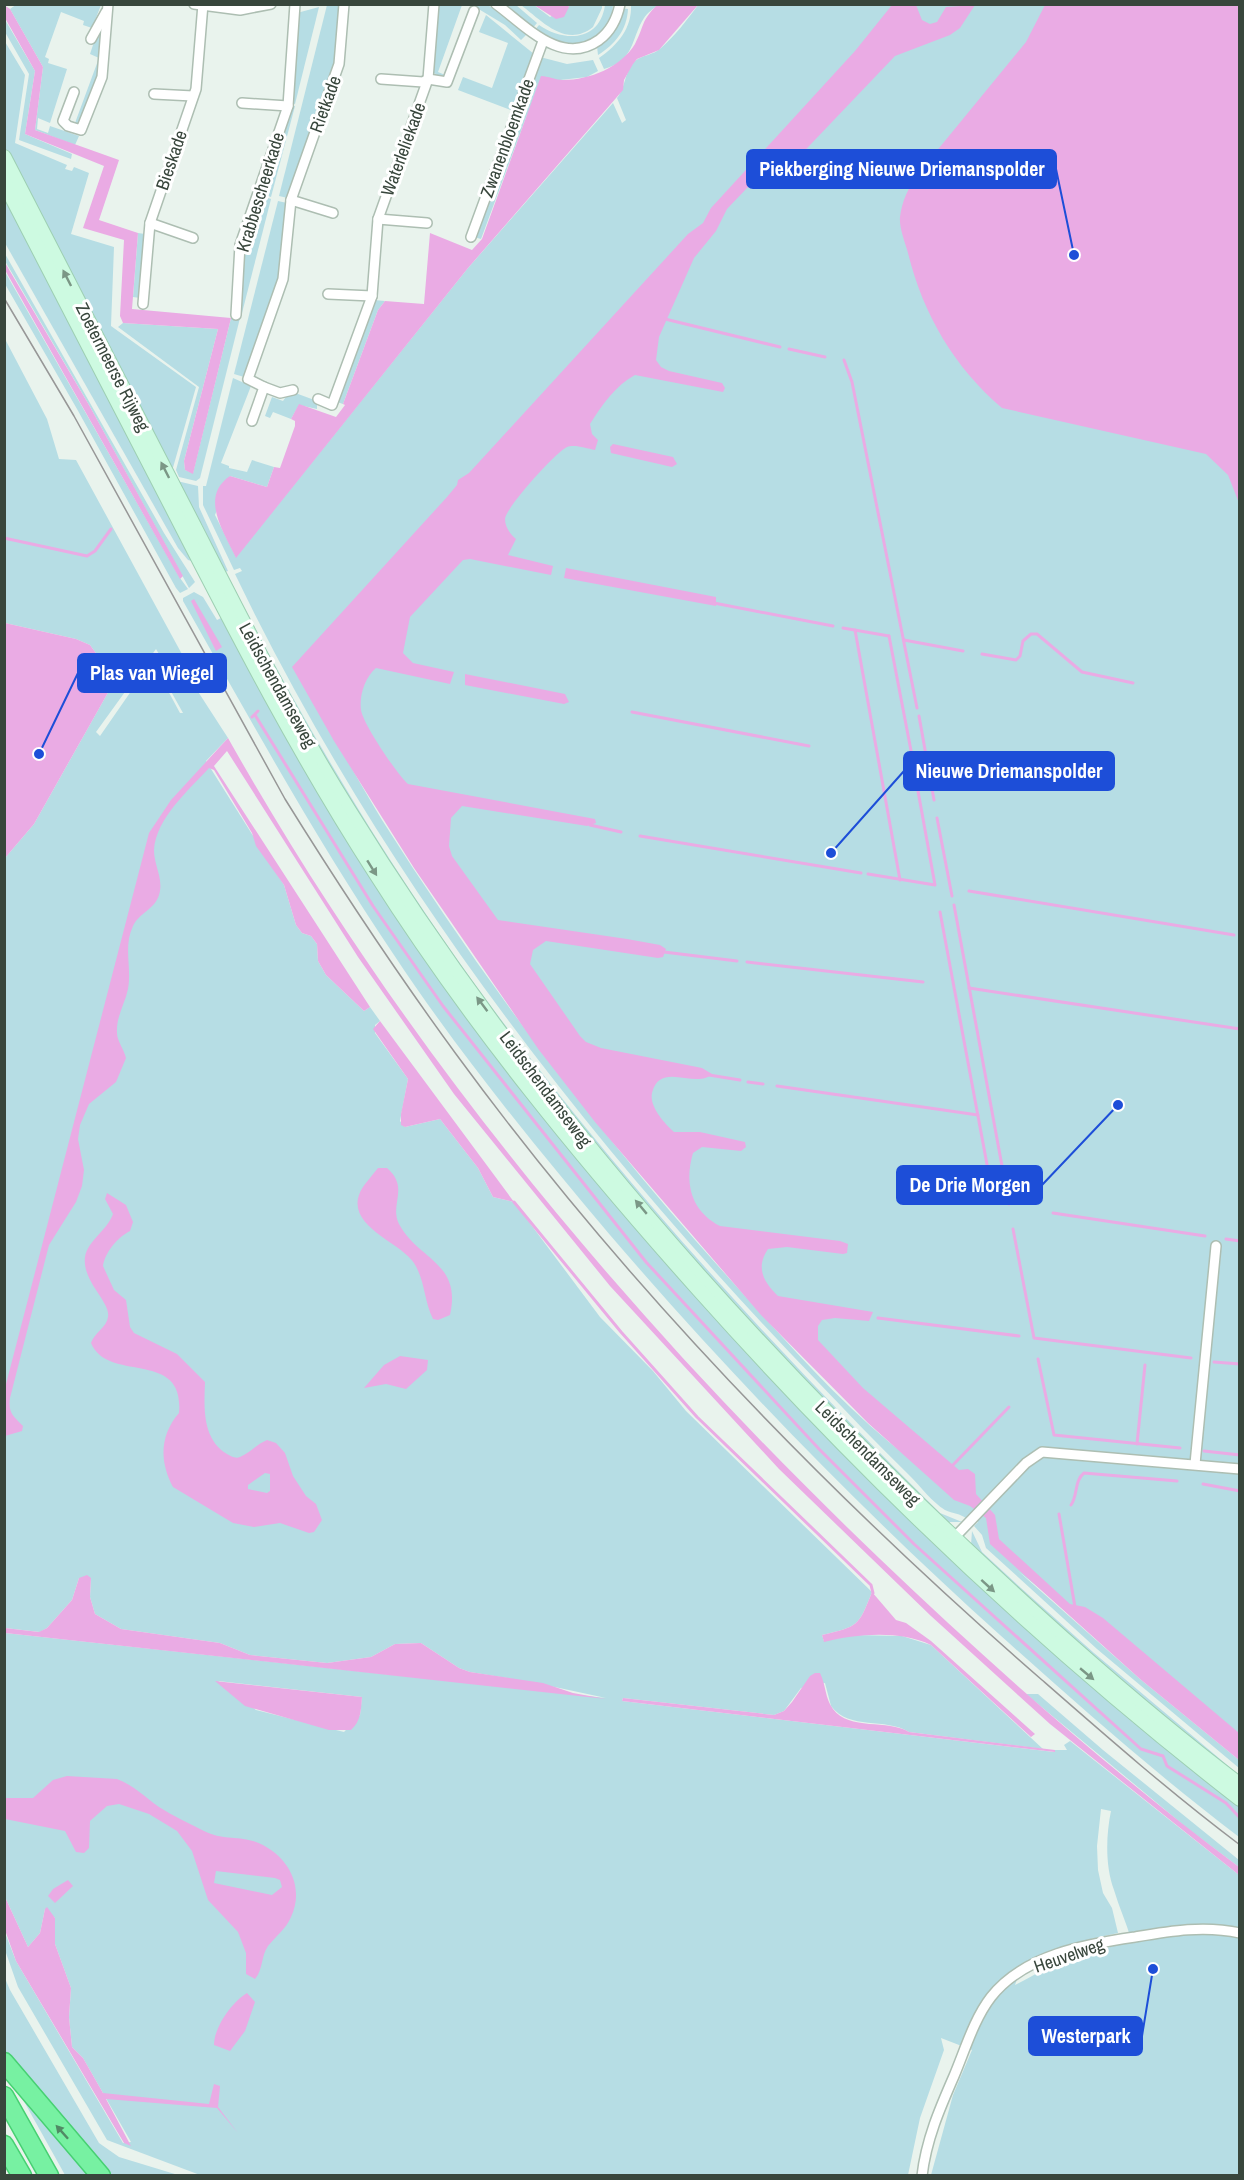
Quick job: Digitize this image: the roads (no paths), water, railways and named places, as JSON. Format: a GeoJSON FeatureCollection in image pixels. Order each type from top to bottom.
{"type":"FeatureCollection","features":[{"type":"Feature","properties":{"kind":"highway"},"geometry":{"type":"LineString","coordinates":[[4,2062],[101,2175]]}},
{"type":"Feature","properties":{"kind":"highway"},"geometry":{"type":"LineString","coordinates":[[4,2096],[49,2175]]}},
{"type":"Feature","properties":{"kind":"highway"},"geometry":{"type":"LineString","coordinates":[[4,2145],[22,2175]]}},
{"type":"Feature","properties":{"kind":"main road","name":"Zoetermeerse Rijweg"},"geometry":{"type":"LineString","coordinates":[[4,157],[217,583]]}},
{"type":"Feature","properties":{"kind":"main road","name":"Zoetermeerse Rijweg"},"geometry":{"type":"LineString","coordinates":[[4,182],[217,583]]}},
{"type":"Feature","properties":{"kind":"main road","name":"Leidschendamseweg"},"geometry":{"type":"LineString","coordinates":[[217,583],[275,705],[378,877],[454,988],[520,1076],[625,1208],[816,1417],[1090,1676],[1239,1799]]}},
{"type":"Feature","properties":{"kind":"main road","name":"Leidschendamseweg"},"geometry":{"type":"LineString","coordinates":[[950,1542],[1130,1696],[1239,1785]]}},
{"type":"Feature","properties":{"kind":"street"},"geometry":{"type":"LineString","coordinates":[[200,5],[240,10],[271,4]]}},
{"type":"Feature","properties":{"kind":"street","name":"Krabbescheerkade"},"geometry":{"type":"LineString","coordinates":[[236,315],[240,245],[288,106],[296,4]]}},
{"type":"Feature","properties":{"kind":"street","name":"Rietkade"},"geometry":{"type":"LineString","coordinates":[[264,387],[248,379],[283,279],[291,200],[339,64],[344,4]]}},
{"type":"Feature","properties":{"kind":"street","name":"Waterleliekade"},"geometry":{"type":"LineString","coordinates":[[318,399],[332,405],[372,296],[378,219],[428,79],[434,4]]}},
{"type":"Feature","properties":{"kind":"street"},"geometry":{"type":"LineString","coordinates":[[496,4],[543,40],[565,48],[590,45],[612,26],[620,4]]}},
{"type":"Feature","properties":{"kind":"street","name":"Bieskade"},"geometry":{"type":"LineString","coordinates":[[143,304],[150,223],[193,96],[200,5]]}},
{"type":"Feature","properties":{"kind":"street"},"geometry":{"type":"LineString","coordinates":[[91,39],[108,7]]}},
{"type":"Feature","properties":{"kind":"street"},"geometry":{"type":"LineString","coordinates":[[74,92],[63,121],[68,126],[81,130],[102,77],[108,7]]}},
{"type":"Feature","properties":{"kind":"street","name":"Waterleliekade"},"geometry":{"type":"LineString","coordinates":[[381,79],[423,82],[428,79],[447,82],[474,11]]}},
{"type":"Feature","properties":{"kind":"street","name":"Zwanenbloemkade"},"geometry":{"type":"LineString","coordinates":[[471,237],[543,40]]}},
{"type":"Feature","properties":{"kind":"street"},"geometry":{"type":"LineString","coordinates":[[154,94],[193,96]]}},
{"type":"Feature","properties":{"kind":"street","name":"Krabbescheerkade"},"geometry":{"type":"LineString","coordinates":[[242,103],[288,106]]}},
{"type":"Feature","properties":{"kind":"street"},"geometry":{"type":"LineString","coordinates":[[291,200],[333,213]]}},
{"type":"Feature","properties":{"kind":"street","name":"Waterleliekade"},"geometry":{"type":"LineString","coordinates":[[378,219],[427,223]]}},
{"type":"Feature","properties":{"kind":"street"},"geometry":{"type":"LineString","coordinates":[[150,223],[193,238]]}},
{"type":"Feature","properties":{"kind":"street"},"geometry":{"type":"LineString","coordinates":[[328,294],[372,296]]}},
{"type":"Feature","properties":{"kind":"street"},"geometry":{"type":"LineString","coordinates":[[252,420],[264,387],[280,393],[293,390]]}},
{"type":"Feature","properties":{"kind":"street"},"geometry":{"type":"LineString","coordinates":[[1195,1464],[1216,1246]]}},
{"type":"Feature","properties":{"kind":"street"},"geometry":{"type":"LineString","coordinates":[[950,1542],[1026,1463],[1042,1452],[1239,1469]]}},
{"type":"Feature","properties":{"kind":"street","name":"Heuvelweg"},"geometry":{"type":"LineString","coordinates":[[922,2175],[933,2127],[977,2023],[991,1998],[1007,1982],[1047,1959],[1089,1945],[1194,1929],[1218,1928],[1239,1933]]}},
{"type":"Feature","properties":{"kind":"waterway"},"geometry":{"type":"LineString","coordinates":[[665,319],[780,347]]}},
{"type":"Feature","properties":{"kind":"waterway"},"geometry":{"type":"LineString","coordinates":[[789,349],[825,357]]}},
{"type":"Feature","properties":{"kind":"waterway"},"geometry":{"type":"LineString","coordinates":[[844,360],[852,382],[917,708]]}},
{"type":"Feature","properties":{"kind":"waterway"},"geometry":{"type":"LineString","coordinates":[[4,538],[87,556],[95,551],[111,529]]}},
{"type":"Feature","properties":{"kind":"waterway"},"geometry":{"type":"LineString","coordinates":[[714,603],[833,626]]}},
{"type":"Feature","properties":{"kind":"waterway"},"geometry":{"type":"LineString","coordinates":[[843,628],[889,636]]}},
{"type":"Feature","properties":{"kind":"waterway"},"geometry":{"type":"LineString","coordinates":[[855,630],[900,880]]}},
{"type":"Feature","properties":{"kind":"waterway"},"geometry":{"type":"LineString","coordinates":[[982,654],[1016,660],[1020,656],[1023,641],[1031,634],[1037,634],[1082,672],[1133,683]]}},
{"type":"Feature","properties":{"kind":"waterway"},"geometry":{"type":"LineString","coordinates":[[889,636],[913,761]]}},
{"type":"Feature","properties":{"kind":"waterway"},"geometry":{"type":"LineString","coordinates":[[904,640],[963,651]]}},
{"type":"Feature","properties":{"kind":"waterway"},"geometry":{"type":"LineString","coordinates":[[252,717],[258,711]]}},
{"type":"Feature","properties":{"kind":"waterway"},"geometry":{"type":"LineString","coordinates":[[632,712],[809,746]]}},
{"type":"Feature","properties":{"kind":"waterway"},"geometry":{"type":"LineString","coordinates":[[255,715],[373,906],[443,1006],[646,1262],[819,1449],[914,1544],[1141,1749],[1163,1756],[1167,1766],[1226,1803],[1240,1818]]}},
{"type":"Feature","properties":{"kind":"waterway"},"geometry":{"type":"LineString","coordinates":[[919,716],[934,800]]}},
{"type":"Feature","properties":{"kind":"waterway"},"geometry":{"type":"LineString","coordinates":[[868,874],[935,885],[914,769]]}},
{"type":"Feature","properties":{"kind":"waterway"},"geometry":{"type":"LineString","coordinates":[[929,773],[999,783]]}},
{"type":"Feature","properties":{"kind":"waterway"},"geometry":{"type":"LineString","coordinates":[[937,818],[952,896]]}},
{"type":"Feature","properties":{"kind":"waterway"},"geometry":{"type":"LineString","coordinates":[[590,825],[621,832]]}},
{"type":"Feature","properties":{"kind":"waterway"},"geometry":{"type":"LineString","coordinates":[[640,836],[861,873]]}},
{"type":"Feature","properties":{"kind":"waterway"},"geometry":{"type":"LineString","coordinates":[[969,891],[1234,935]]}},
{"type":"Feature","properties":{"kind":"waterway"},"geometry":{"type":"LineString","coordinates":[[954,905],[1009,1204]]}},
{"type":"Feature","properties":{"kind":"waterway"},"geometry":{"type":"LineString","coordinates":[[940,912],[994,1202]]}},
{"type":"Feature","properties":{"kind":"waterway"},"geometry":{"type":"LineString","coordinates":[[664,952],[737,961]]}},
{"type":"Feature","properties":{"kind":"waterway"},"geometry":{"type":"LineString","coordinates":[[747,962],[923,982]]}},
{"type":"Feature","properties":{"kind":"waterway"},"geometry":{"type":"LineString","coordinates":[[969,988],[1240,1029]]}},
{"type":"Feature","properties":{"kind":"waterway"},"geometry":{"type":"LineString","coordinates":[[709,1075],[740,1080]]}},
{"type":"Feature","properties":{"kind":"waterway"},"geometry":{"type":"LineString","coordinates":[[748,1082],[763,1084]]}},
{"type":"Feature","properties":{"kind":"waterway"},"geometry":{"type":"LineString","coordinates":[[777,1086],[978,1115]]}},
{"type":"Feature","properties":{"kind":"waterway"},"geometry":{"type":"LineString","coordinates":[[514,1202],[621,1332],[697,1417],[871,1585],[873,1593]]}},
{"type":"Feature","properties":{"kind":"waterway"},"geometry":{"type":"LineString","coordinates":[[1053,1213],[1205,1236]]}},
{"type":"Feature","properties":{"kind":"waterway"},"geometry":{"type":"LineString","coordinates":[[1013,1229],[1034,1338],[1191,1358]]}},
{"type":"Feature","properties":{"kind":"waterway"},"geometry":{"type":"LineString","coordinates":[[1226,1239],[1240,1241]]}},
{"type":"Feature","properties":{"kind":"waterway"},"geometry":{"type":"LineString","coordinates":[[878,1318],[1019,1336]]}},
{"type":"Feature","properties":{"kind":"waterway"},"geometry":{"type":"LineString","coordinates":[[1038,1359],[1054,1435],[1180,1448]]}},
{"type":"Feature","properties":{"kind":"waterway"},"geometry":{"type":"LineString","coordinates":[[1214,1362],[1240,1364]]}},
{"type":"Feature","properties":{"kind":"waterway"},"geometry":{"type":"LineString","coordinates":[[1137,1444],[1145,1365]]}},
{"type":"Feature","properties":{"kind":"waterway"},"geometry":{"type":"LineString","coordinates":[[952,1466],[1009,1407]]}},
{"type":"Feature","properties":{"kind":"waterway"},"geometry":{"type":"LineString","coordinates":[[1204,1451],[1240,1455]]}},
{"type":"Feature","properties":{"kind":"waterway"},"geometry":{"type":"LineString","coordinates":[[1071,1505],[1079,1480],[1084,1473],[1177,1481]]}},
{"type":"Feature","properties":{"kind":"waterway"},"geometry":{"type":"LineString","coordinates":[[1203,1484],[1240,1491]]}},
{"type":"Feature","properties":{"kind":"waterway"},"geometry":{"type":"LineString","coordinates":[[1059,1514],[1075,1607]]}},
{"type":"Feature","properties":{"kind":"tram line"},"geometry":{"type":"LineString","coordinates":[[4,298],[74,416],[285,799],[412,992],[521,1140],[659,1304],[807,1461],[962,1609],[1042,1680],[1164,1785],[1240,1845]]}},
{"type":"Feature","properties":{"kind":"place","name":"Piekberging Nieuwe Driemanspolder"},"geometry":{"type":"Point","coordinates":[1074,255]}},
{"type":"Feature","properties":{"kind":"place","name":"Plas van Wiegel"},"geometry":{"type":"Point","coordinates":[39,754]}},
{"type":"Feature","properties":{"kind":"place","name":"Nieuwe Driemanspolder"},"geometry":{"type":"Point","coordinates":[831,853]}},
{"type":"Feature","properties":{"kind":"place","name":"De Drie Morgen"},"geometry":{"type":"Point","coordinates":[1118,1105]}},
{"type":"Feature","properties":{"kind":"place","name":"Westerpark"},"geometry":{"type":"Point","coordinates":[1153,1969]}}]}
